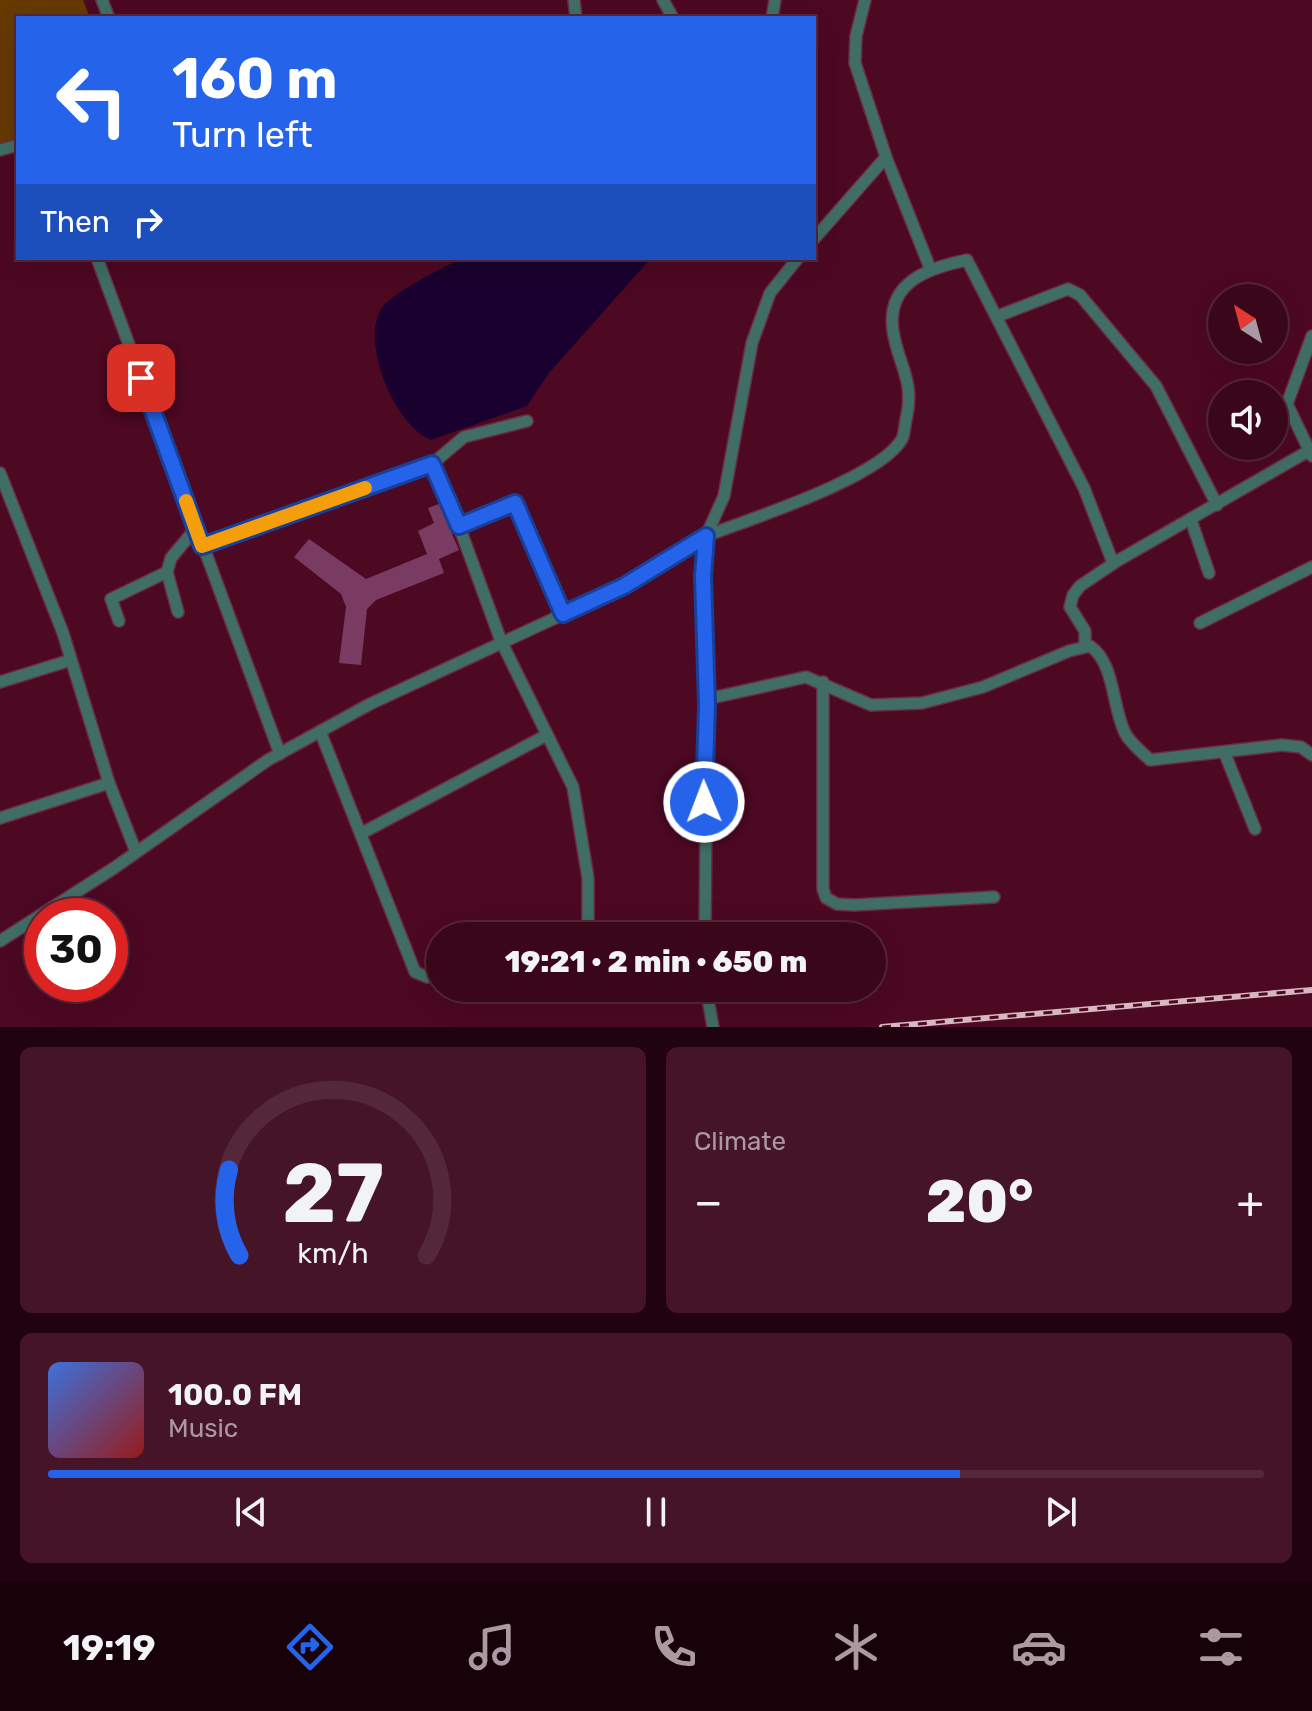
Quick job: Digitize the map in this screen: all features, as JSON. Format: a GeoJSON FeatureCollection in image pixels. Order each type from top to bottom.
{"type":"FeatureCollection","features":[{"type":"Feature","properties":{"kind":"street"},"geometry":{"type":"LineString","coordinates":[[865,0],[856,36],[855,63],[886,157],[930,268]]}},
{"type":"Feature","properties":{"kind":"street"},"geometry":{"type":"LineString","coordinates":[[816,237],[886,157]]}},
{"type":"Feature","properties":{"kind":"street"},"geometry":{"type":"LineString","coordinates":[[98,260],[280,754]]}},
{"type":"Feature","properties":{"kind":"street"},"geometry":{"type":"LineString","coordinates":[[705,922],[707,699],[703,576],[706,536],[727,484],[752,343],[770,293],[796,260]]}},
{"type":"Feature","properties":{"kind":"street"},"geometry":{"type":"LineString","coordinates":[[0,941],[280,754],[320,731],[501,641],[635,580],[706,536],[864,472],[902,439],[910,397],[907,371],[893,332],[893,306],[902,290],[930,268],[967,260],[1097,515],[1113,563]]}},
{"type":"Feature","properties":{"kind":"street"},"geometry":{"type":"LineString","coordinates":[[998,316],[1068,289],[1080,295],[1156,386],[1217,505]]}},
{"type":"Feature","properties":{"kind":"street"},"geometry":{"type":"LineString","coordinates":[[1085,647],[1085,631],[1070,607],[1073,595],[1113,563],[1311,453],[1287,404],[1312,336]]}},
{"type":"Feature","properties":{"kind":"street"},"geometry":{"type":"LineString","coordinates":[[202,546],[432,464],[464,437],[527,421]]}},
{"type":"Feature","properties":{"kind":"street"},"geometry":{"type":"LineString","coordinates":[[432,464],[459,526],[501,641],[545,736],[573,787],[588,878],[588,922]]}},
{"type":"Feature","properties":{"kind":"street"},"geometry":{"type":"LineString","coordinates":[[0,473],[71,660],[109,783],[136,852]]}},
{"type":"Feature","properties":{"kind":"street"},"geometry":{"type":"LineString","coordinates":[[459,526],[515,503],[563,614]]}},
{"type":"Feature","properties":{"kind":"street"},"geometry":{"type":"LineString","coordinates":[[1191,520],[1209,573]]}},
{"type":"Feature","properties":{"kind":"street"},"geometry":{"type":"LineString","coordinates":[[178,612],[167,572],[171,558],[196,528]]}},
{"type":"Feature","properties":{"kind":"street"},"geometry":{"type":"LineString","coordinates":[[1200,623],[1312,567]]}},
{"type":"Feature","properties":{"kind":"street"},"geometry":{"type":"LineString","coordinates":[[119,621],[111,599],[167,572]]}},
{"type":"Feature","properties":{"kind":"street"},"geometry":{"type":"LineString","coordinates":[[707,699],[806,677],[871,705],[922,703],[983,687],[1085,647],[1099,652],[1126,736],[1150,760],[1225,754],[1282,745],[1301,747],[1312,755]]}},
{"type":"Feature","properties":{"kind":"street"},"geometry":{"type":"LineString","coordinates":[[0,682],[71,660]]}},
{"type":"Feature","properties":{"kind":"street"},"geometry":{"type":"LineString","coordinates":[[823,682],[822,846],[826,898],[837,904],[854,905],[994,897]]}},
{"type":"Feature","properties":{"kind":"street"},"geometry":{"type":"LineString","coordinates":[[320,731],[415,972],[426,977]]}},
{"type":"Feature","properties":{"kind":"street"},"geometry":{"type":"LineString","coordinates":[[362,833],[545,736]]}},
{"type":"Feature","properties":{"kind":"street"},"geometry":{"type":"LineString","coordinates":[[1225,754],[1255,829]]}},
{"type":"Feature","properties":{"kind":"street"},"geometry":{"type":"LineString","coordinates":[[0,818],[109,783]]}},
{"type":"Feature","properties":{"kind":"street"},"geometry":{"type":"LineString","coordinates":[[709,1002],[713,1027]]}},
{"type":"Feature","properties":{"kind":"shaded area"},"geometry":{"type":"Polygon","coordinates":[[[0,0],[83,0],[89,16],[16,16],[16,140],[0,144],[0,0]]]}},
{"type":"Feature","properties":{"kind":"shaded area"},"geometry":{"type":"Polygon","coordinates":[[[460,260],[649,260],[549,373],[527,406],[431,440],[405,419],[394,402],[378,362],[375,342],[381,309],[396,295],[460,260]]]}},
{"type":"Feature","properties":{"kind":"building"},"geometry":{"type":"Polygon","coordinates":[[[439,504],[459,550],[439,559],[444,573],[376,600],[367,609],[361,665],[339,663],[346,607],[341,594],[294,557],[309,539],[366,579],[427,554],[418,531],[434,523],[428,508],[439,504]]]}},
{"type":"Feature","properties":{"kind":"railway"},"geometry":{"type":"LineString","coordinates":[[882,1027],[1312,990]]}},
{"type":"Feature","properties":{"kind":"slow traffic"},"geometry":{"type":"LineString","coordinates":[[186,501],[202,546],[365,488]]}},
{"type":"Feature","properties":{"kind":"route"},"geometry":{"type":"LineString","coordinates":[[141,378],[202,546],[432,464],[459,526],[515,503],[563,614],[624,586],[706,536],[703,576],[707,705],[704,802]]}}]}
